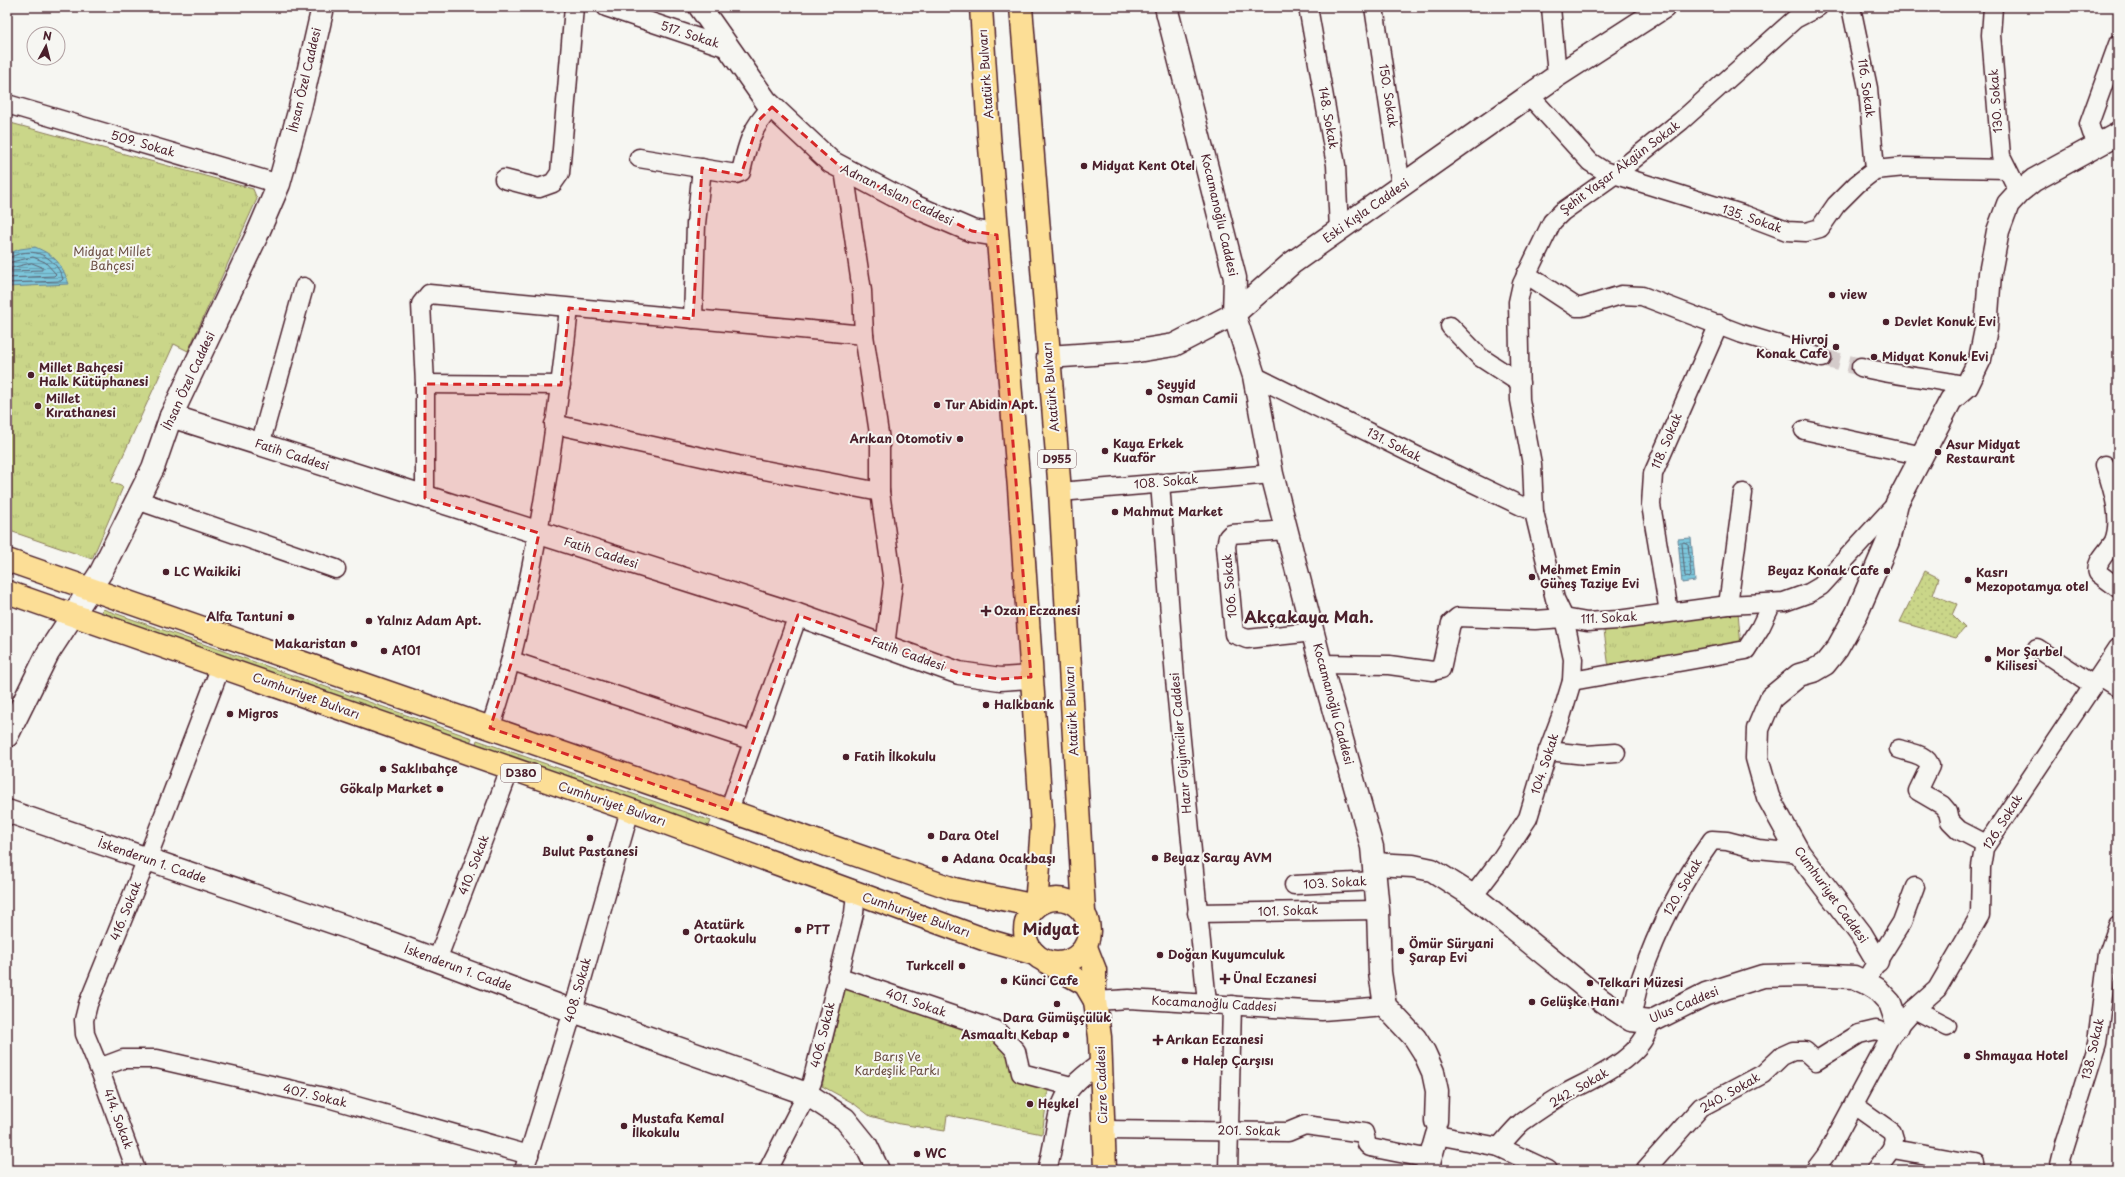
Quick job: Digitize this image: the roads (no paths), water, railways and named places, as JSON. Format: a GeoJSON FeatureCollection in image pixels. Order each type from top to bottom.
{"type":"FeatureCollection","features":[{"type":"Feature","properties":{"kind":"main road","name":"Atatürk Bulvarı"},"geometry":{"type":"LineString","coordinates":[[981,7],[997,235],[1019,488],[1042,826],[1040,869],[1036,906]]}},
{"type":"Feature","properties":{"kind":"main road","name":"Atatürk Bulvarı"},"geometry":{"type":"LineString","coordinates":[[1021,7],[1060,492],[1084,912]]}},
{"type":"Feature","properties":{"kind":"main road","name":"D380"},"geometry":{"type":"LineString","coordinates":[[7,560],[954,889],[1036,906]]}},
{"type":"Feature","properties":{"kind":"main road","name":"Cumhuriyet Bulvarı"},"geometry":{"type":"LineString","coordinates":[[7,592],[630,810],[1039,958]]}},
{"type":"Feature","properties":{"kind":"main road"},"geometry":{"type":"LineString","coordinates":[[998,898],[1022,893],[1029,889],[1040,869]]}},
{"type":"Feature","properties":{"kind":"main road"},"geometry":{"type":"LineString","coordinates":[[1039,958],[1053,963],[1067,962],[1080,954],[1086,947],[1090,929],[1084,912],[1076,904],[1067,900],[1056,898],[1036,906],[1029,914],[1025,924],[1025,935],[1028,946],[1039,958],[1085,984],[1095,1001]]}},
{"type":"Feature","properties":{"kind":"main road","name":"Cizre Caddesi"},"geometry":{"type":"LineString","coordinates":[[1086,947],[1095,970],[1095,1001],[1100,1038],[1105,1170]]}},
{"type":"Feature","properties":{"kind":"street","name":"İhsan Özel Caddesi"},"geometry":{"type":"LineString","coordinates":[[7,736],[48,653],[91,590],[137,500],[153,468],[171,416],[258,235],[279,184],[300,108],[322,7]]}},
{"type":"Feature","properties":{"kind":"street"},"geometry":{"type":"LineString","coordinates":[[504,179],[539,188],[553,183],[560,173],[574,7]]}},
{"type":"Feature","properties":{"kind":"street","name":"517. Sokak"},"geometry":{"type":"LineString","coordinates":[[606,7],[728,48]]}},
{"type":"Feature","properties":{"kind":"street","name":"Adnan Aslan Caddesi"},"geometry":{"type":"LineString","coordinates":[[700,7],[728,48],[772,107],[831,162],[916,207],[972,231],[997,235]]}},
{"type":"Feature","properties":{"kind":"street","name":"Kocamanoğlu Caddesi"},"geometry":{"type":"LineString","coordinates":[[1095,1001],[1129,999],[1232,1004],[1322,1011],[1385,1006],[1380,972],[1375,873],[1366,825],[1321,664],[1272,474],[1254,376],[1234,314],[1235,278],[1166,7]]}},
{"type":"Feature","properties":{"kind":"street","name":"148. Sokak"},"geometry":{"type":"LineString","coordinates":[[1308,7],[1336,165],[1339,230]]}},
{"type":"Feature","properties":{"kind":"street","name":"150. Sokak"},"geometry":{"type":"LineString","coordinates":[[1374,7],[1401,186]]}},
{"type":"Feature","properties":{"kind":"street"},"geometry":{"type":"LineString","coordinates":[[1550,7],[1557,76]]}},
{"type":"Feature","properties":{"kind":"street","name":"Eski Kışla Caddesi"},"geometry":{"type":"LineString","coordinates":[[1048,357],[1138,350],[1174,344],[1234,314],[1292,263],[1557,76],[1664,7]]}},
{"type":"Feature","properties":{"kind":"street","name":"Şehit Yaşar Akgün Sokak"},"geometry":{"type":"LineString","coordinates":[[1564,618],[1555,599],[1534,512],[1532,464],[1520,400],[1518,302],[1526,274],[1552,222],[1562,212],[1614,175],[1681,121],[1795,19],[1818,7]]}},
{"type":"Feature","properties":{"kind":"street","name":"116. Sokak"},"geometry":{"type":"LineString","coordinates":[[1851,7],[1868,88],[1875,170]]}},
{"type":"Feature","properties":{"kind":"street","name":"130. Sokak"},"geometry":{"type":"LineString","coordinates":[[1993,7],[1991,35],[2001,156],[2019,192]]}},
{"type":"Feature","properties":{"kind":"street"},"geometry":{"type":"LineString","coordinates":[[2113,139],[2092,133],[2089,124],[2118,44]]}},
{"type":"Feature","properties":{"kind":"street","name":"135. Sokak"},"geometry":{"type":"LineString","coordinates":[[1530,96],[1590,162],[1614,175],[1744,215],[1787,231],[1806,232],[1820,228],[1836,205],[1857,184],[1875,170]]}},
{"type":"Feature","properties":{"kind":"street","name":"509. Sokak"},"geometry":{"type":"LineString","coordinates":[[7,104],[279,184]]}},
{"type":"Feature","properties":{"kind":"street"},"geometry":{"type":"LineString","coordinates":[[639,158],[736,174],[741,172],[752,134],[759,120],[772,107]]}},
{"type":"Feature","properties":{"kind":"street","name":"Cumhuriyet Caddesi"},"geometry":{"type":"LineString","coordinates":[[1877,961],[1861,934],[1799,853],[1768,797],[1757,758],[1758,729],[1771,698],[1798,675],[1813,671],[1825,664],[1837,649],[1857,613],[1888,541],[1897,503],[1952,400],[1967,386],[1980,359],[1986,329],[1990,273],[1998,231],[2008,204],[2019,192],[2034,180],[2113,139]]}},
{"type":"Feature","properties":{"kind":"street"},"geometry":{"type":"LineString","coordinates":[[1875,170],[1905,167],[2007,169]]}},
{"type":"Feature","properties":{"kind":"street"},"geometry":{"type":"LineString","coordinates":[[693,319],[696,224],[702,168]]}},
{"type":"Feature","properties":{"kind":"street"},"geometry":{"type":"LineString","coordinates":[[844,170],[862,291],[864,335],[880,440],[880,492],[893,583],[885,646]]}},
{"type":"Feature","properties":{"kind":"street"},"geometry":{"type":"LineString","coordinates":[[1526,274],[1576,307],[1582,307],[1621,295],[1642,296],[1719,324],[1739,333],[1822,358]]}},
{"type":"Feature","properties":{"kind":"street"},"geometry":{"type":"LineString","coordinates":[[260,445],[304,287]]}},
{"type":"Feature","properties":{"kind":"street"},"geometry":{"type":"LineString","coordinates":[[425,498],[425,384],[421,304],[429,294],[864,335]]}},
{"type":"Feature","properties":{"kind":"street"},"geometry":{"type":"LineString","coordinates":[[490,728],[512,661],[539,534],[554,424],[561,385],[569,308]]}},
{"type":"Feature","properties":{"kind":"street","name":"118. Sokak"},"geometry":{"type":"LineString","coordinates":[[1669,612],[1651,504],[1652,474],[1719,324]]}},
{"type":"Feature","properties":{"kind":"street"},"geometry":{"type":"LineString","coordinates":[[1450,326],[1480,357],[1520,383]]}},
{"type":"Feature","properties":{"kind":"street"},"geometry":{"type":"LineString","coordinates":[[1861,367],[1884,373],[1932,378],[1967,386]]}},
{"type":"Feature","properties":{"kind":"street","name":"131. Sokak"},"geometry":{"type":"LineString","coordinates":[[1254,376],[1534,512]]}},
{"type":"Feature","properties":{"kind":"street"},"geometry":{"type":"LineString","coordinates":[[425,384],[561,385]]}},
{"type":"Feature","properties":{"kind":"street","name":"Fatih Caddesi"},"geometry":{"type":"LineString","coordinates":[[171,416],[425,498],[798,615],[959,672],[1000,680],[1031,677]]}},
{"type":"Feature","properties":{"kind":"street"},"geometry":{"type":"LineString","coordinates":[[554,424],[738,465],[880,492]]}},
{"type":"Feature","properties":{"kind":"street"},"geometry":{"type":"LineString","coordinates":[[1804,430],[1923,456]]}},
{"type":"Feature","properties":{"kind":"street"},"geometry":{"type":"LineString","coordinates":[[2105,465],[2113,490],[2116,533],[2111,546],[2097,565],[2096,570],[2118,588]]}},
{"type":"Feature","properties":{"kind":"street","name":"108. Sokak"},"geometry":{"type":"LineString","coordinates":[[1060,492],[1160,482],[1272,474]]}},
{"type":"Feature","properties":{"kind":"street","name":"Hazır Giyimciler Caddesi"},"geometry":{"type":"LineString","coordinates":[[1160,482],[1175,679],[1206,1003]]}},
{"type":"Feature","properties":{"kind":"street"},"geometry":{"type":"LineString","coordinates":[[1728,605],[1743,493]]}},
{"type":"Feature","properties":{"kind":"street"},"geometry":{"type":"LineString","coordinates":[[137,500],[336,569]]}},
{"type":"Feature","properties":{"kind":"street","name":"111. Sokak"},"geometry":{"type":"LineString","coordinates":[[1321,664],[1389,665],[1433,671],[1441,670],[1451,623],[1455,618],[1468,617],[1536,620],[1564,618],[1587,622],[1618,620],[1728,605],[1784,602],[1809,593],[1821,586],[1897,503]]}},
{"type":"Feature","properties":{"kind":"street","name":"106. Sokak"},"geometry":{"type":"LineString","coordinates":[[1287,530],[1231,534],[1228,537],[1226,546],[1234,634],[1247,639],[1313,632]]}},
{"type":"Feature","properties":{"kind":"street"},"geometry":{"type":"LineString","coordinates":[[1572,681],[1746,650],[1760,628],[1772,603]]}},
{"type":"Feature","properties":{"kind":"street"},"geometry":{"type":"LineString","coordinates":[[729,810],[798,615]]}},
{"type":"Feature","properties":{"kind":"street","name":"104. Sokak"},"geometry":{"type":"LineString","coordinates":[[1473,896],[1499,862],[1528,818],[1548,751],[1562,714],[1572,681],[1573,659],[1564,618]]}},
{"type":"Feature","properties":{"kind":"street"},"geometry":{"type":"LineString","coordinates":[[2037,648],[2096,681],[2118,687]]}},
{"type":"Feature","properties":{"kind":"street","name":"126. Sokak"},"geometry":{"type":"LineString","coordinates":[[1815,1170],[1827,1154],[1895,1031],[1914,1009],[1937,989],[1980,914],[1980,867],[1986,844],[2118,648]]}},
{"type":"Feature","properties":{"kind":"street"},"geometry":{"type":"LineString","coordinates":[[512,661],[753,741]]}},
{"type":"Feature","properties":{"kind":"street","name":"416. Sokak"},"geometry":{"type":"LineString","coordinates":[[100,1068],[85,1034],[83,1026],[85,1012],[147,859],[221,666]]}},
{"type":"Feature","properties":{"kind":"street"},"geometry":{"type":"LineString","coordinates":[[1899,749],[1922,756],[1929,760],[1930,766],[1918,791],[1942,805],[1948,812],[1950,821],[1959,830],[1986,844]]}},
{"type":"Feature","properties":{"kind":"street"},"geometry":{"type":"LineString","coordinates":[[1548,751],[1586,755],[1616,753]]}},
{"type":"Feature","properties":{"kind":"street","name":"410. Sokak"},"geometry":{"type":"LineString","coordinates":[[437,960],[510,769]]}},
{"type":"Feature","properties":{"kind":"street","name":"408. Sokak"},"geometry":{"type":"LineString","coordinates":[[526,1163],[573,1011],[630,810]]}},
{"type":"Feature","properties":{"kind":"street","name":"İskenderun 1. Cadde"},"geometry":{"type":"LineString","coordinates":[[7,812],[364,933],[573,1011],[807,1094],[845,1119],[866,1145],[878,1170]]}},
{"type":"Feature","properties":{"kind":"street","name":"120. Sokak"},"geometry":{"type":"LineString","coordinates":[[1640,1021],[1640,979],[1664,920],[1689,873],[1712,840],[1727,841],[1758,849],[1799,853]]}},
{"type":"Feature","properties":{"kind":"street","name":"Ulus Caddesi"},"geometry":{"type":"LineString","coordinates":[[1375,873],[1413,866],[1432,870],[1473,896],[1602,1001],[1640,1021],[1706,994],[1763,976],[1807,975],[1854,977],[1877,989],[1890,1003],[1895,1031]]}},
{"type":"Feature","properties":{"kind":"street","name":"103. Sokak"},"geometry":{"type":"LineString","coordinates":[[1294,885],[1375,873]]}},
{"type":"Feature","properties":{"kind":"street"},"geometry":{"type":"LineString","coordinates":[[1864,981],[1902,922],[1915,887]]}},
{"type":"Feature","properties":{"kind":"street","name":"406. Sokak"},"geometry":{"type":"LineString","coordinates":[[768,1170],[807,1094],[854,913],[856,893]]}},
{"type":"Feature","properties":{"kind":"street","name":"101. Sokak"},"geometry":{"type":"LineString","coordinates":[[1197,913],[1378,910]]}},
{"type":"Feature","properties":{"kind":"street","name":"138. Sokak"},"geometry":{"type":"LineString","coordinates":[[2059,1170],[2064,1144],[2097,1043],[2108,954],[2118,926]]}},
{"type":"Feature","properties":{"kind":"street","name":"401. Sokak"},"geometry":{"type":"LineString","coordinates":[[837,976],[996,1030],[1016,1051],[1020,1073],[1070,1086]]}},
{"type":"Feature","properties":{"kind":"street"},"geometry":{"type":"LineString","coordinates":[[1228,1170],[1232,1004]]}},
{"type":"Feature","properties":{"kind":"street"},"geometry":{"type":"LineString","coordinates":[[1385,1006],[1415,1038],[1424,1052],[1433,1072],[1437,1091],[1436,1128],[1428,1164]]}},
{"type":"Feature","properties":{"kind":"street"},"geometry":{"type":"LineString","coordinates":[[1914,1009],[1947,1026]]}},
{"type":"Feature","properties":{"kind":"street","name":"242. Sokak"},"geometry":{"type":"LineString","coordinates":[[1499,1147],[1520,1124],[1565,1094],[1612,1070],[1643,1040],[1648,1032],[1640,1021]]}},
{"type":"Feature","properties":{"kind":"street","name":"240. Sokak"},"geometry":{"type":"LineString","coordinates":[[1645,1170],[1701,1107],[1763,1074],[1782,1056],[1792,1051],[1805,1051],[1816,1061],[1859,1034],[1876,1030],[1895,1031]]}},
{"type":"Feature","properties":{"kind":"street","name":"407. Sokak"},"geometry":{"type":"LineString","coordinates":[[100,1068],[124,1059],[157,1059],[328,1098],[526,1163]]}},
{"type":"Feature","properties":{"kind":"street"},"geometry":{"type":"LineString","coordinates":[[1047,1170],[1062,1099],[1070,1086],[1085,1073],[1101,1063]]}},
{"type":"Feature","properties":{"kind":"street","name":"414. Sokak"},"geometry":{"type":"LineString","coordinates":[[100,1068],[136,1170]]}},
{"type":"Feature","properties":{"kind":"street"},"geometry":{"type":"LineString","coordinates":[[1854,1105],[1892,1132],[1894,1139],[1892,1148],[1876,1170]]}},
{"type":"Feature","properties":{"kind":"street","name":"201. Sokak"},"geometry":{"type":"LineString","coordinates":[[1104,1130],[1228,1130],[1288,1132],[1305,1125],[1364,1133],[1367,1144],[1370,1147],[1428,1164]]}},
{"type":"Feature","properties":{"kind":"street"},"geometry":{"type":"LineString","coordinates":[[1436,1128],[1499,1147],[1548,1170]]}},
{"type":"Feature","properties":{"kind":"street"},"geometry":{"type":"LineString","coordinates":[[1892,1148],[1896,1150],[1976,1164],[1978,1167],[1977,1170]]}},
{"type":"Feature","properties":{"kind":"water"},"geometry":{"type":"Polygon","coordinates":[[[35,247],[53,257],[57,261],[69,284],[7,287],[7,254],[20,249],[35,247]]]}},
{"type":"Feature","properties":{"kind":"water"},"geometry":{"type":"Polygon","coordinates":[[[1691,538],[1695,581],[1682,583],[1678,539],[1691,538]]]}},
{"type":"Feature","properties":{"kind":"tunnel"},"geometry":{"type":"LineString","coordinates":[[1822,358],[1861,367]]}},
{"type":"Feature","properties":{"kind":"place","name":"Midyat Kent Otel"},"geometry":{"type":"Point","coordinates":[1084,166]}},
{"type":"Feature","properties":{"kind":"place","name":"view"},"geometry":{"type":"Point","coordinates":[1832,295]}},
{"type":"Feature","properties":{"kind":"place","name":"Devlet Konuk Evi"},"geometry":{"type":"Point","coordinates":[1886,322]}},
{"type":"Feature","properties":{"kind":"place","name":"Hivroj Konak Cafe"},"geometry":{"type":"Point","coordinates":[1836,347]}},
{"type":"Feature","properties":{"kind":"place","name":"Midyat Konuk Evi"},"geometry":{"type":"Point","coordinates":[1874,357]}},
{"type":"Feature","properties":{"kind":"place","name":"Millet Bahçesi Halk Kütüphanesi"},"geometry":{"type":"Point","coordinates":[31,375]}},
{"type":"Feature","properties":{"kind":"place","name":"Seyyid Osman Camii"},"geometry":{"type":"Point","coordinates":[1149,392]}},
{"type":"Feature","properties":{"kind":"place","name":"Tur Abidin Apt."},"geometry":{"type":"Point","coordinates":[937,405]}},
{"type":"Feature","properties":{"kind":"place","name":"Millet Kırathanesi"},"geometry":{"type":"Point","coordinates":[38,406]}},
{"type":"Feature","properties":{"kind":"place","name":"Arıkan Otomotiv"},"geometry":{"type":"Point","coordinates":[960,439]}},
{"type":"Feature","properties":{"kind":"place","name":"Kaya Erkek Kuaför"},"geometry":{"type":"Point","coordinates":[1105,451]}},
{"type":"Feature","properties":{"kind":"place","name":"Asur Midyat Restaurant"},"geometry":{"type":"Point","coordinates":[1938,452]}},
{"type":"Feature","properties":{"kind":"place","name":"Mahmut Market"},"geometry":{"type":"Point","coordinates":[1115,512]}},
{"type":"Feature","properties":{"kind":"place","name":"Beyaz Konak Cafe"},"geometry":{"type":"Point","coordinates":[1887,571]}},
{"type":"Feature","properties":{"kind":"place","name":"LC Waikiki"},"geometry":{"type":"Point","coordinates":[166,572]}},
{"type":"Feature","properties":{"kind":"place","name":"Mehmet Emin Güneş Taziye Evi"},"geometry":{"type":"Point","coordinates":[1532,577]}},
{"type":"Feature","properties":{"kind":"place","name":"Kasrı Mezopotamya otel"},"geometry":{"type":"Point","coordinates":[1968,580]}},
{"type":"Feature","properties":{"kind":"place","name":"Ozan Eczanesi"},"geometry":{"type":"Point","coordinates":[986,611]}},
{"type":"Feature","properties":{"kind":"place","name":"Alfa Tantuni"},"geometry":{"type":"Point","coordinates":[291,617]}},
{"type":"Feature","properties":{"kind":"place","name":"Yalnız Adam Apt."},"geometry":{"type":"Point","coordinates":[369,621]}},
{"type":"Feature","properties":{"kind":"place","name":"Makaristan"},"geometry":{"type":"Point","coordinates":[354,644]}},
{"type":"Feature","properties":{"kind":"place","name":"A101"},"geometry":{"type":"Point","coordinates":[384,651]}},
{"type":"Feature","properties":{"kind":"place","name":"Mor Şarbel Kilisesi"},"geometry":{"type":"Point","coordinates":[1988,659]}},
{"type":"Feature","properties":{"kind":"place","name":"Halkbank"},"geometry":{"type":"Point","coordinates":[986,705]}},
{"type":"Feature","properties":{"kind":"place","name":"Migros"},"geometry":{"type":"Point","coordinates":[230,714]}},
{"type":"Feature","properties":{"kind":"place","name":"Fatih İlkokulu"},"geometry":{"type":"Point","coordinates":[846,757]}},
{"type":"Feature","properties":{"kind":"place","name":"Saklıbahçe"},"geometry":{"type":"Point","coordinates":[383,769]}},
{"type":"Feature","properties":{"kind":"place","name":"Gökalp Market"},"geometry":{"type":"Point","coordinates":[440,789]}},
{"type":"Feature","properties":{"kind":"place","name":"Dara Otel"},"geometry":{"type":"Point","coordinates":[931,836]}},
{"type":"Feature","properties":{"kind":"place","name":"Bulut Pastanesi"},"geometry":{"type":"Point","coordinates":[590,838]}},
{"type":"Feature","properties":{"kind":"place","name":"Beyaz Saray AVM"},"geometry":{"type":"Point","coordinates":[1155,858]}},
{"type":"Feature","properties":{"kind":"place","name":"Adana Ocakbaşı"},"geometry":{"type":"Point","coordinates":[945,859]}},
{"type":"Feature","properties":{"kind":"place","name":"PTT"},"geometry":{"type":"Point","coordinates":[798,930]}},
{"type":"Feature","properties":{"kind":"place","name":"Atatürk Ortaokulu"},"geometry":{"type":"Point","coordinates":[686,932]}},
{"type":"Feature","properties":{"kind":"place","name":"Ömür Süryani Şarap Evi"},"geometry":{"type":"Point","coordinates":[1401,951]}},
{"type":"Feature","properties":{"kind":"place","name":"Doğan Kuyumculuk"},"geometry":{"type":"Point","coordinates":[1160,955]}},
{"type":"Feature","properties":{"kind":"place","name":"Turkcell"},"geometry":{"type":"Point","coordinates":[962,966]}},
{"type":"Feature","properties":{"kind":"place","name":"Ünal Eczanesi"},"geometry":{"type":"Point","coordinates":[1225,979]}},
{"type":"Feature","properties":{"kind":"place","name":"Künci Cafe"},"geometry":{"type":"Point","coordinates":[1004,981]}},
{"type":"Feature","properties":{"kind":"place","name":"Telkari Müzesi"},"geometry":{"type":"Point","coordinates":[1590,983]}},
{"type":"Feature","properties":{"kind":"place","name":"Gelüşke Hanı"},"geometry":{"type":"Point","coordinates":[1532,1002]}},
{"type":"Feature","properties":{"kind":"place","name":"Dara Gümüşçülük"},"geometry":{"type":"Point","coordinates":[1057,1004]}},
{"type":"Feature","properties":{"kind":"place","name":"Asmaaltı Kebap"},"geometry":{"type":"Point","coordinates":[1066,1035]}},
{"type":"Feature","properties":{"kind":"place","name":"Arıkan Eczanesi"},"geometry":{"type":"Point","coordinates":[1158,1040]}},
{"type":"Feature","properties":{"kind":"place","name":"Shmayaa Hotel"},"geometry":{"type":"Point","coordinates":[1967,1056]}},
{"type":"Feature","properties":{"kind":"place","name":"Halep Çarşısı"},"geometry":{"type":"Point","coordinates":[1185,1061]}},
{"type":"Feature","properties":{"kind":"place","name":"Heykel"},"geometry":{"type":"Point","coordinates":[1030,1104]}},
{"type":"Feature","properties":{"kind":"place","name":"Mustafa Kemal İlkokulu"},"geometry":{"type":"Point","coordinates":[624,1126]}},
{"type":"Feature","properties":{"kind":"place","name":"WC"},"geometry":{"type":"Point","coordinates":[917,1154]}},
{"type":"Feature","properties":{"kind":"district","name":"Akçakaya Mah."},"geometry":{"type":"Point","coordinates":[1309,617]}},
{"type":"Feature","properties":{"kind":"district","name":"Midyat"},"geometry":{"type":"Point","coordinates":[1051,929]}},
{"type":"Feature","properties":{"kind":"park label","name":"Midyat Millet Bahçesi"},"geometry":{"type":"Point","coordinates":[112,259]}},
{"type":"Feature","properties":{"kind":"park label","name":"Barış Ve Kardeşlik Parkı"},"geometry":{"type":"Point","coordinates":[897,1064]}}]}
